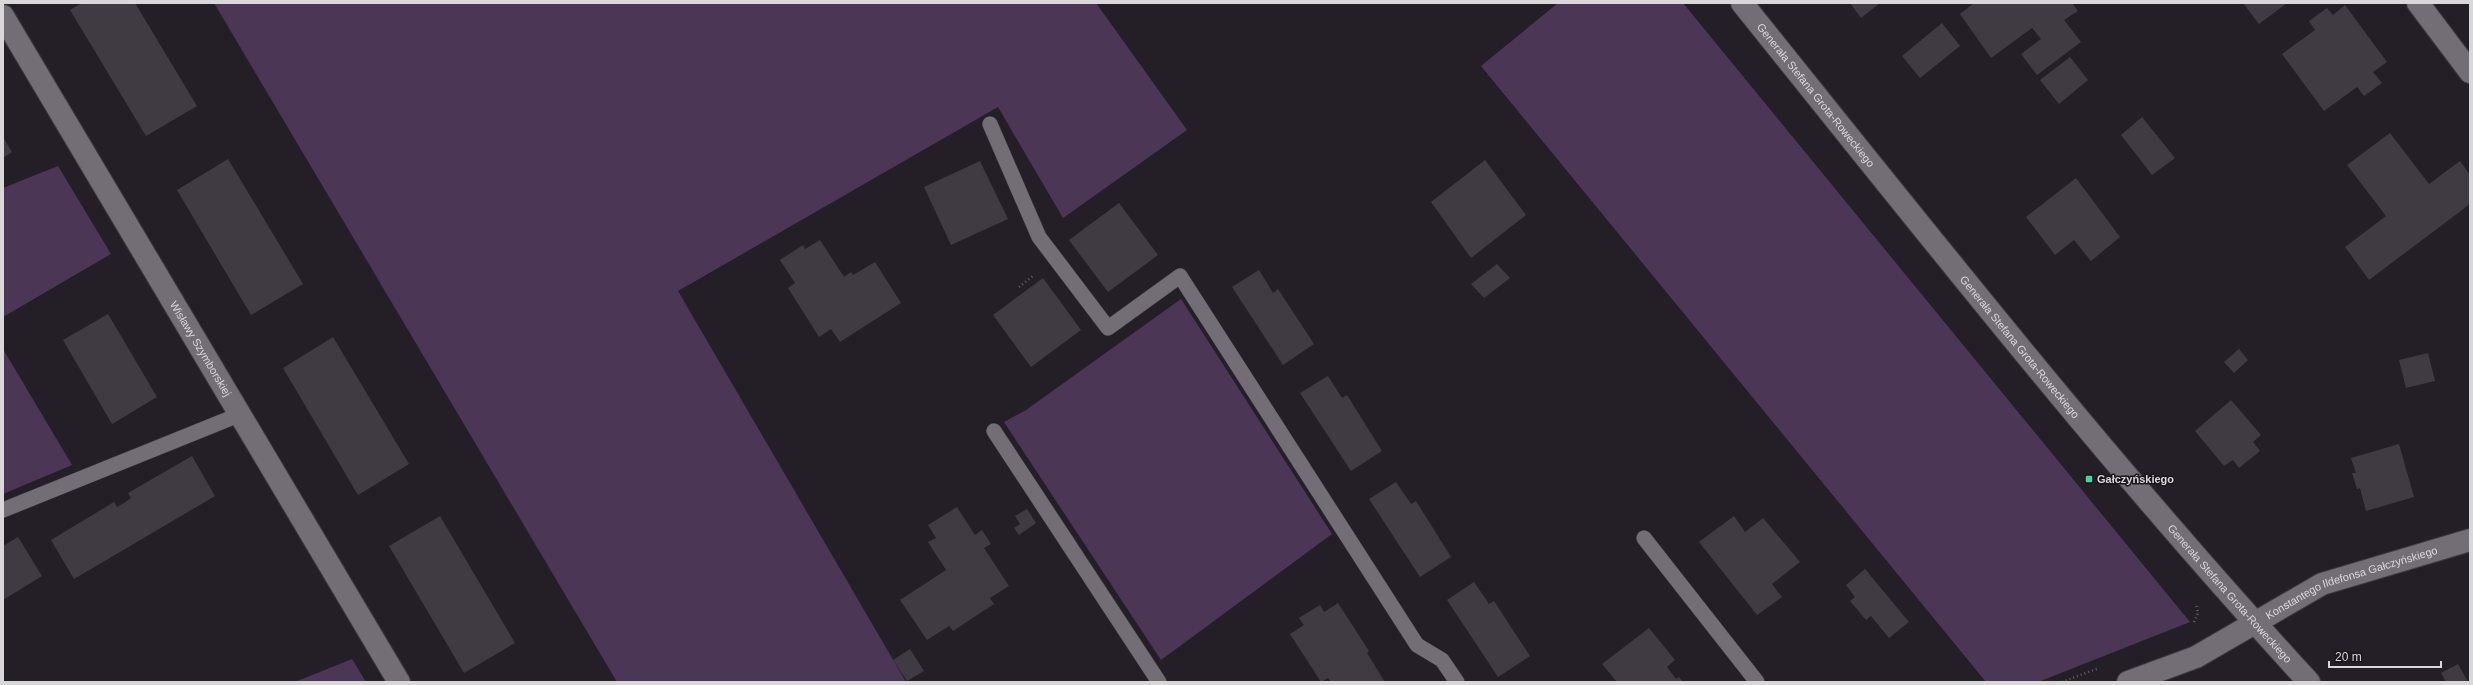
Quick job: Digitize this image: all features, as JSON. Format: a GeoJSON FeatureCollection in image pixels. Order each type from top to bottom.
{"type":"FeatureCollection","features":[{"type":"Feature","properties":{"kind":"street","name":"Generała Stefana Grota-Roweckiego"},"geometry":{"type":"LineString","coordinates":[[1742,3],[2087,428],[2253,622],[2308,682]]}},
{"type":"Feature","properties":{"kind":"street"},"geometry":{"type":"LineString","coordinates":[[2418,3],[2470,72]]}},
{"type":"Feature","properties":{"kind":"street","name":"Wisławy Szymborskiej"},"geometry":{"type":"LineString","coordinates":[[3,16],[399,682]]}},
{"type":"Feature","properties":{"kind":"street","name":"Konstantego Ildefonsa Gałczyńskiego"},"geometry":{"type":"LineString","coordinates":[[2128,682],[2196,656],[2253,622],[2322,584],[2470,540]]}},
{"type":"Feature","properties":{"kind":"lane"},"geometry":{"type":"LineString","coordinates":[[990,124],[1039,237],[1108,328],[1180,276],[1417,645],[1442,660],[1457,682]]}},
{"type":"Feature","properties":{"kind":"lane"},"geometry":{"type":"LineString","coordinates":[[3,510],[241,414]]}},
{"type":"Feature","properties":{"kind":"lane"},"geometry":{"type":"LineString","coordinates":[[994,432],[1159,682]]}},
{"type":"Feature","properties":{"kind":"lane"},"geometry":{"type":"LineString","coordinates":[[1644,538],[1757,682]]}},
{"type":"Feature","properties":{"kind":"shaded area"},"geometry":{"type":"Polygon","coordinates":[[[214,3],[1096,3],[1187,130],[1063,218],[998,107],[678,291],[906,682],[617,682],[214,3]]]}},
{"type":"Feature","properties":{"kind":"shaded area"},"geometry":{"type":"Polygon","coordinates":[[[1558,3],[1683,3],[2190,622],[2038,682],[1986,682],[1481,66],[1558,3]]]}},
{"type":"Feature","properties":{"kind":"shaded area"},"geometry":{"type":"Polygon","coordinates":[[[58,166],[111,254],[3,317],[3,188],[58,166]]]}},
{"type":"Feature","properties":{"kind":"shaded area"},"geometry":{"type":"Polygon","coordinates":[[[1181,299],[1332,534],[1161,660],[1004,422],[1026,410],[1181,299]]]}},
{"type":"Feature","properties":{"kind":"shaded area"},"geometry":{"type":"Polygon","coordinates":[[[3,349],[72,465],[3,494],[3,349]]]}},
{"type":"Feature","properties":{"kind":"shaded area"},"geometry":{"type":"Polygon","coordinates":[[[352,659],[366,682],[295,682],[352,659]]]}},
{"type":"Feature","properties":{"kind":"building"},"geometry":{"type":"Polygon","coordinates":[[[82,3],[135,3],[197,106],[146,136],[70,10],[82,3]]]}},
{"type":"Feature","properties":{"kind":"building"},"geometry":{"type":"Polygon","coordinates":[[[1850,3],[1880,3],[1861,18],[1850,3]]]}},
{"type":"Feature","properties":{"kind":"building"},"geometry":{"type":"Polygon","coordinates":[[[1974,3],[2072,3],[2078,11],[2064,20],[2081,42],[2037,75],[2021,54],[2041,39],[2032,28],[1991,58],[1960,14],[1974,3]]]}},
{"type":"Feature","properties":{"kind":"building"},"geometry":{"type":"Polygon","coordinates":[[[2243,3],[2287,3],[2259,24],[2243,3]]]}},
{"type":"Feature","properties":{"kind":"building"},"geometry":{"type":"Polygon","coordinates":[[[2345,5],[2387,62],[2373,72],[2382,83],[2364,96],[2357,87],[2324,111],[2282,54],[2315,30],[2309,21],[2327,8],[2333,15],[2345,5]]]}},
{"type":"Feature","properties":{"kind":"building"},"geometry":{"type":"Polygon","coordinates":[[[1942,23],[1960,46],[1920,78],[1902,56],[1942,23]]]}},
{"type":"Feature","properties":{"kind":"building"},"geometry":{"type":"Polygon","coordinates":[[[2070,57],[2088,80],[2059,104],[2040,80],[2070,57]]]}},
{"type":"Feature","properties":{"kind":"building"},"geometry":{"type":"Polygon","coordinates":[[[2142,117],[2175,158],[2152,175],[2121,135],[2142,117]]]}},
{"type":"Feature","properties":{"kind":"building"},"geometry":{"type":"Polygon","coordinates":[[[2390,133],[2429,184],[2460,161],[2470,175],[2470,204],[2369,280],[2345,247],[2386,216],[2347,165],[2390,133]]]}},
{"type":"Feature","properties":{"kind":"building"},"geometry":{"type":"Polygon","coordinates":[[[3,137],[12,152],[3,158],[3,137]]]}},
{"type":"Feature","properties":{"kind":"building"},"geometry":{"type":"Polygon","coordinates":[[[228,159],[303,284],[251,315],[177,190],[228,159]]]}},
{"type":"Feature","properties":{"kind":"building"},"geometry":{"type":"Polygon","coordinates":[[[1485,160],[1526,215],[1471,258],[1431,202],[1485,160]]]}},
{"type":"Feature","properties":{"kind":"building"},"geometry":{"type":"Polygon","coordinates":[[[980,161],[1008,219],[951,245],[924,187],[980,161]]]}},
{"type":"Feature","properties":{"kind":"building"},"geometry":{"type":"Polygon","coordinates":[[[2076,178],[2120,237],[2091,261],[2074,240],[2055,255],[2026,217],[2076,178]]]}},
{"type":"Feature","properties":{"kind":"building"},"geometry":{"type":"Polygon","coordinates":[[[1119,203],[1158,255],[1108,292],[1069,240],[1119,203]]]}},
{"type":"Feature","properties":{"kind":"building"},"geometry":{"type":"Polygon","coordinates":[[[820,240],[844,277],[851,272],[853,275],[875,262],[901,303],[840,342],[831,329],[819,337],[788,288],[795,283],[780,260],[803,245],[805,249],[820,240]]]}},
{"type":"Feature","properties":{"kind":"building"},"geometry":{"type":"Polygon","coordinates":[[[1497,264],[1510,278],[1484,298],[1471,284],[1497,264]]]}},
{"type":"Feature","properties":{"kind":"building"},"geometry":{"type":"Polygon","coordinates":[[[1259,270],[1273,293],[1278,289],[1314,344],[1283,365],[1232,287],[1259,270]]]}},
{"type":"Feature","properties":{"kind":"building"},"geometry":{"type":"Polygon","coordinates":[[[1043,278],[1081,330],[1031,367],[993,315],[1043,278]]]}},
{"type":"Feature","properties":{"kind":"building"},"geometry":{"type":"Polygon","coordinates":[[[108,314],[157,397],[112,424],[63,340],[108,314]]]}},
{"type":"Feature","properties":{"kind":"building"},"geometry":{"type":"Polygon","coordinates":[[[333,337],[409,464],[358,495],[283,368],[333,337]]]}},
{"type":"Feature","properties":{"kind":"building"},"geometry":{"type":"Polygon","coordinates":[[[2239,349],[2248,360],[2234,373],[2224,362],[2239,349]]]}},
{"type":"Feature","properties":{"kind":"building"},"geometry":{"type":"Polygon","coordinates":[[[2428,353],[2435,381],[2406,388],[2399,360],[2428,353]]]}},
{"type":"Feature","properties":{"kind":"building"},"geometry":{"type":"Polygon","coordinates":[[[1328,376],[1342,398],[1347,395],[1382,451],[1351,471],[1300,393],[1328,376]]]}},
{"type":"Feature","properties":{"kind":"building"},"geometry":{"type":"Polygon","coordinates":[[[2231,400],[2261,435],[2253,442],[2260,451],[2239,468],[2233,460],[2224,466],[2195,431],[2231,400]]]}},
{"type":"Feature","properties":{"kind":"building"},"geometry":{"type":"Polygon","coordinates":[[[2399,444],[2414,497],[2366,511],[2360,488],[2357,489],[2352,473],[2356,473],[2351,458],[2399,444]]]}},
{"type":"Feature","properties":{"kind":"building"},"geometry":{"type":"Polygon","coordinates":[[[192,456],[215,496],[74,579],[51,540],[114,502],[117,507],[124,503],[131,498],[128,493],[192,456]]]}},
{"type":"Feature","properties":{"kind":"building"},"geometry":{"type":"Polygon","coordinates":[[[1396,482],[1411,504],[1416,501],[1451,557],[1420,577],[1369,499],[1396,482]]]}},
{"type":"Feature","properties":{"kind":"building"},"geometry":{"type":"Polygon","coordinates":[[[957,507],[975,535],[982,530],[991,544],[984,548],[1009,586],[990,598],[994,604],[953,631],[949,626],[927,640],[900,600],[946,570],[928,542],[936,538],[928,525],[957,507]]]}},
{"type":"Feature","properties":{"kind":"building"},"geometry":{"type":"Polygon","coordinates":[[[1027,509],[1036,523],[1019,535],[1014,528],[1020,524],[1015,516],[1027,509]]]}},
{"type":"Feature","properties":{"kind":"building"},"geometry":{"type":"Polygon","coordinates":[[[440,516],[515,643],[464,673],[389,546],[440,516]]]}},
{"type":"Feature","properties":{"kind":"building"},"geometry":{"type":"Polygon","coordinates":[[[1734,516],[1745,532],[1763,518],[1800,562],[1772,584],[1782,597],[1757,615],[1699,542],[1734,516]]]}},
{"type":"Feature","properties":{"kind":"building"},"geometry":{"type":"Polygon","coordinates":[[[18,537],[42,576],[3,600],[3,546],[18,537]]]}},
{"type":"Feature","properties":{"kind":"building"},"geometry":{"type":"Polygon","coordinates":[[[1865,569],[1909,622],[1889,638],[1871,616],[1866,620],[1850,601],[1855,597],[1846,585],[1865,569]]]}},
{"type":"Feature","properties":{"kind":"building"},"geometry":{"type":"Polygon","coordinates":[[[1474,582],[1489,604],[1494,601],[1530,656],[1498,677],[1447,600],[1474,582]]]}},
{"type":"Feature","properties":{"kind":"building"},"geometry":{"type":"Polygon","coordinates":[[[1338,603],[1369,651],[1367,653],[1385,682],[1331,682],[1328,678],[1321,682],[1290,634],[1304,625],[1299,618],[1320,605],[1324,612],[1338,603]]]}},
{"type":"Feature","properties":{"kind":"building"},"geometry":{"type":"Polygon","coordinates":[[[1649,628],[1675,660],[1667,667],[1676,679],[1679,677],[1683,682],[1617,682],[1602,664],[1649,628]]]}},
{"type":"Feature","properties":{"kind":"building"},"geometry":{"type":"Polygon","coordinates":[[[910,649],[924,671],[907,681],[893,660],[910,649]]]}},
{"type":"Feature","properties":{"kind":"building"},"geometry":{"type":"Polygon","coordinates":[[[2458,664],[2468,682],[2446,682],[2441,673],[2458,664]]]}},
{"type":"Feature","properties":{"kind":"place","name":"Gałczyńskiego"},"geometry":{"type":"Point","coordinates":[2089,479]}}]}
